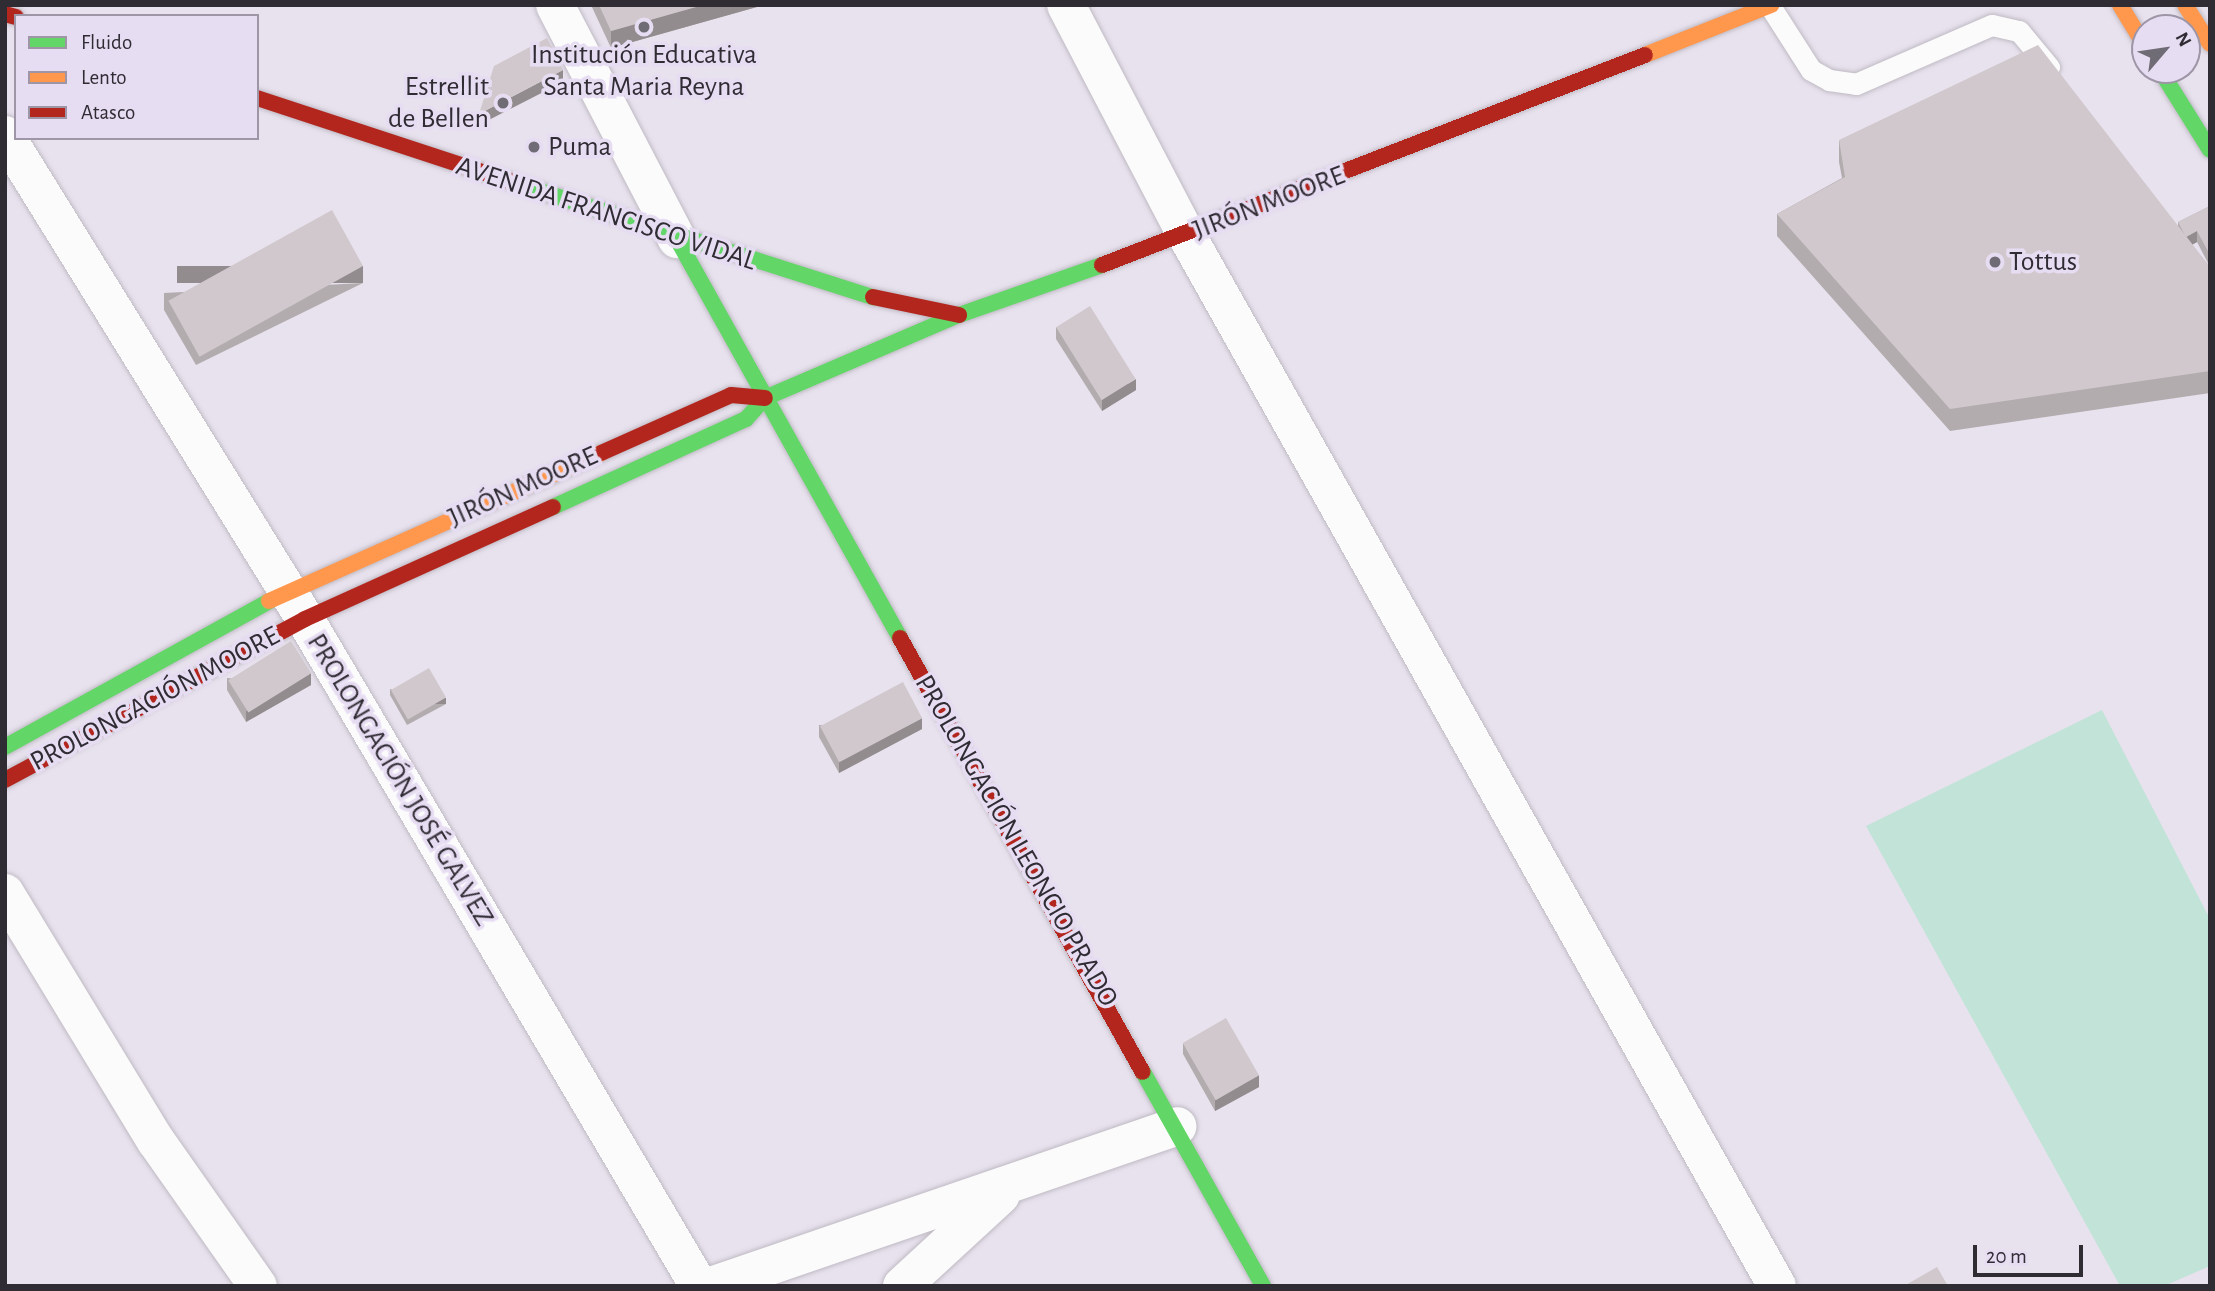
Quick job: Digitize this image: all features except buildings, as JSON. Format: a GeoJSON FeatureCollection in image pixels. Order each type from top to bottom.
{"type":"FeatureCollection","features":[{"type":"Feature","properties":{"kind":"street"},"geometry":{"type":"LineString","coordinates":[[555,5],[677,239]]}},
{"type":"Feature","properties":{"kind":"street"},"geometry":{"type":"LineString","coordinates":[[1066,5],[1187,236],[1777,1286]]}},
{"type":"Feature","properties":{"kind":"street","name":"JIRÓN MOORE"},"geometry":{"type":"LineString","coordinates":[[294,606],[746,419],[765,398],[959,315],[1187,236],[1770,5]]}},
{"type":"Feature","properties":{"kind":"street"},"geometry":{"type":"LineString","coordinates":[[2120,5],[2131,23]]}},
{"type":"Feature","properties":{"kind":"street"},"geometry":{"type":"LineString","coordinates":[[2185,5],[2210,44]]}},
{"type":"Feature","properties":{"kind":"street"},"geometry":{"type":"LineString","coordinates":[[2169,84],[2210,150]]}},
{"type":"Feature","properties":{"kind":"street","name":"AVENIDA FRANCISCO VIDAL"},"geometry":{"type":"LineString","coordinates":[[259,99],[830,288],[959,315]]}},
{"type":"Feature","properties":{"kind":"street","name":"PROLONGACIÓN JOSÉ GALVEZ"},"geometry":{"type":"LineString","coordinates":[[5,135],[294,606],[699,1286]]}},
{"type":"Feature","properties":{"kind":"street","name":"PROLONGACIÓN LEONCIO PRADO"},"geometry":{"type":"LineString","coordinates":[[677,239],[1177,1126],[1263,1286]]}},
{"type":"Feature","properties":{"kind":"street","name":"JIRÓN MOORE"},"geometry":{"type":"LineString","coordinates":[[294,606],[731,395],[765,398]]}},
{"type":"Feature","properties":{"kind":"street","name":"PROLONGACIÓN MOORE"},"geometry":{"type":"LineString","coordinates":[[5,747],[294,606]]}},
{"type":"Feature","properties":{"kind":"street","name":"PROLONGACIÓN MOORE"},"geometry":{"type":"LineString","coordinates":[[5,780],[294,606]]}},
{"type":"Feature","properties":{"kind":"street"},"geometry":{"type":"LineString","coordinates":[[5,893],[156,1141],[258,1286]]}},
{"type":"Feature","properties":{"kind":"street"},"geometry":{"type":"LineString","coordinates":[[711,1286],[1011,1186],[1177,1126]]}},
{"type":"Feature","properties":{"kind":"street"},"geometry":{"type":"LineString","coordinates":[[902,1286],[1011,1186]]}},
{"type":"Feature","properties":{"kind":"lane"},"geometry":{"type":"LineString","coordinates":[[1770,5],[1811,70],[1829,80],[1856,84],[1992,25],[2007,25],[2064,85]]}},
{"type":"Feature","properties":{"kind":"green space"},"geometry":{"type":"Polygon","coordinates":[[[2102,710],[2210,919],[2210,1266],[2164,1286],[2120,1286],[1866,826],[2102,710]]]}},
{"type":"Feature","properties":{"kind":"traffic: fast"},"geometry":{"type":"LineString","coordinates":[[2169,84],[2210,150]]}},
{"type":"Feature","properties":{"kind":"traffic: fast"},"geometry":{"type":"LineString","coordinates":[[515,183],[873,297]]}},
{"type":"Feature","properties":{"kind":"traffic: fast"},"geometry":{"type":"LineString","coordinates":[[677,239],[900,638]]}},
{"type":"Feature","properties":{"kind":"traffic: fast"},"geometry":{"type":"LineString","coordinates":[[553,507],[746,419],[765,398],[959,315],[1102,265]]}},
{"type":"Feature","properties":{"kind":"traffic: fast"},"geometry":{"type":"LineString","coordinates":[[5,747],[269,601]]}},
{"type":"Feature","properties":{"kind":"traffic: fast"},"geometry":{"type":"LineString","coordinates":[[1143,1072],[1263,1286]]}},
{"type":"Feature","properties":{"kind":"traffic: slow"},"geometry":{"type":"LineString","coordinates":[[1645,55],[1771,5]]}},
{"type":"Feature","properties":{"kind":"traffic: slow"},"geometry":{"type":"LineString","coordinates":[[2120,5],[2131,23]]}},
{"type":"Feature","properties":{"kind":"traffic: slow"},"geometry":{"type":"LineString","coordinates":[[2185,5],[2210,44]]}},
{"type":"Feature","properties":{"kind":"traffic: slow"},"geometry":{"type":"LineString","coordinates":[[269,601],[601,453]]}},
{"type":"Feature","properties":{"kind":"traffic: jam"},"geometry":{"type":"LineString","coordinates":[[5,14],[14,16]]}},
{"type":"Feature","properties":{"kind":"traffic: jam"},"geometry":{"type":"LineString","coordinates":[[1102,265],[1645,55]]}},
{"type":"Feature","properties":{"kind":"traffic: jam"},"geometry":{"type":"LineString","coordinates":[[259,99],[515,183]]}},
{"type":"Feature","properties":{"kind":"traffic: jam"},"geometry":{"type":"LineString","coordinates":[[873,297],[959,315]]}},
{"type":"Feature","properties":{"kind":"traffic: jam"},"geometry":{"type":"LineString","coordinates":[[601,453],[731,395],[765,398]]}},
{"type":"Feature","properties":{"kind":"traffic: jam"},"geometry":{"type":"LineString","coordinates":[[5,780],[305,619],[553,507]]}},
{"type":"Feature","properties":{"kind":"traffic: jam"},"geometry":{"type":"LineString","coordinates":[[900,638],[1143,1072]]}},
{"type":"Feature","properties":{"kind":"place","name":"Institución Educativa Santa Maria Reyna"},"geometry":{"type":"Point","coordinates":[644,27]}},
{"type":"Feature","properties":{"kind":"place","name":"Estrellit de Bellen"},"geometry":{"type":"Point","coordinates":[503,103]}},
{"type":"Feature","properties":{"kind":"place","name":"Puma"},"geometry":{"type":"Point","coordinates":[534,147]}},
{"type":"Feature","properties":{"kind":"place","name":"Tottus"},"geometry":{"type":"Point","coordinates":[1995,262]}}]}
